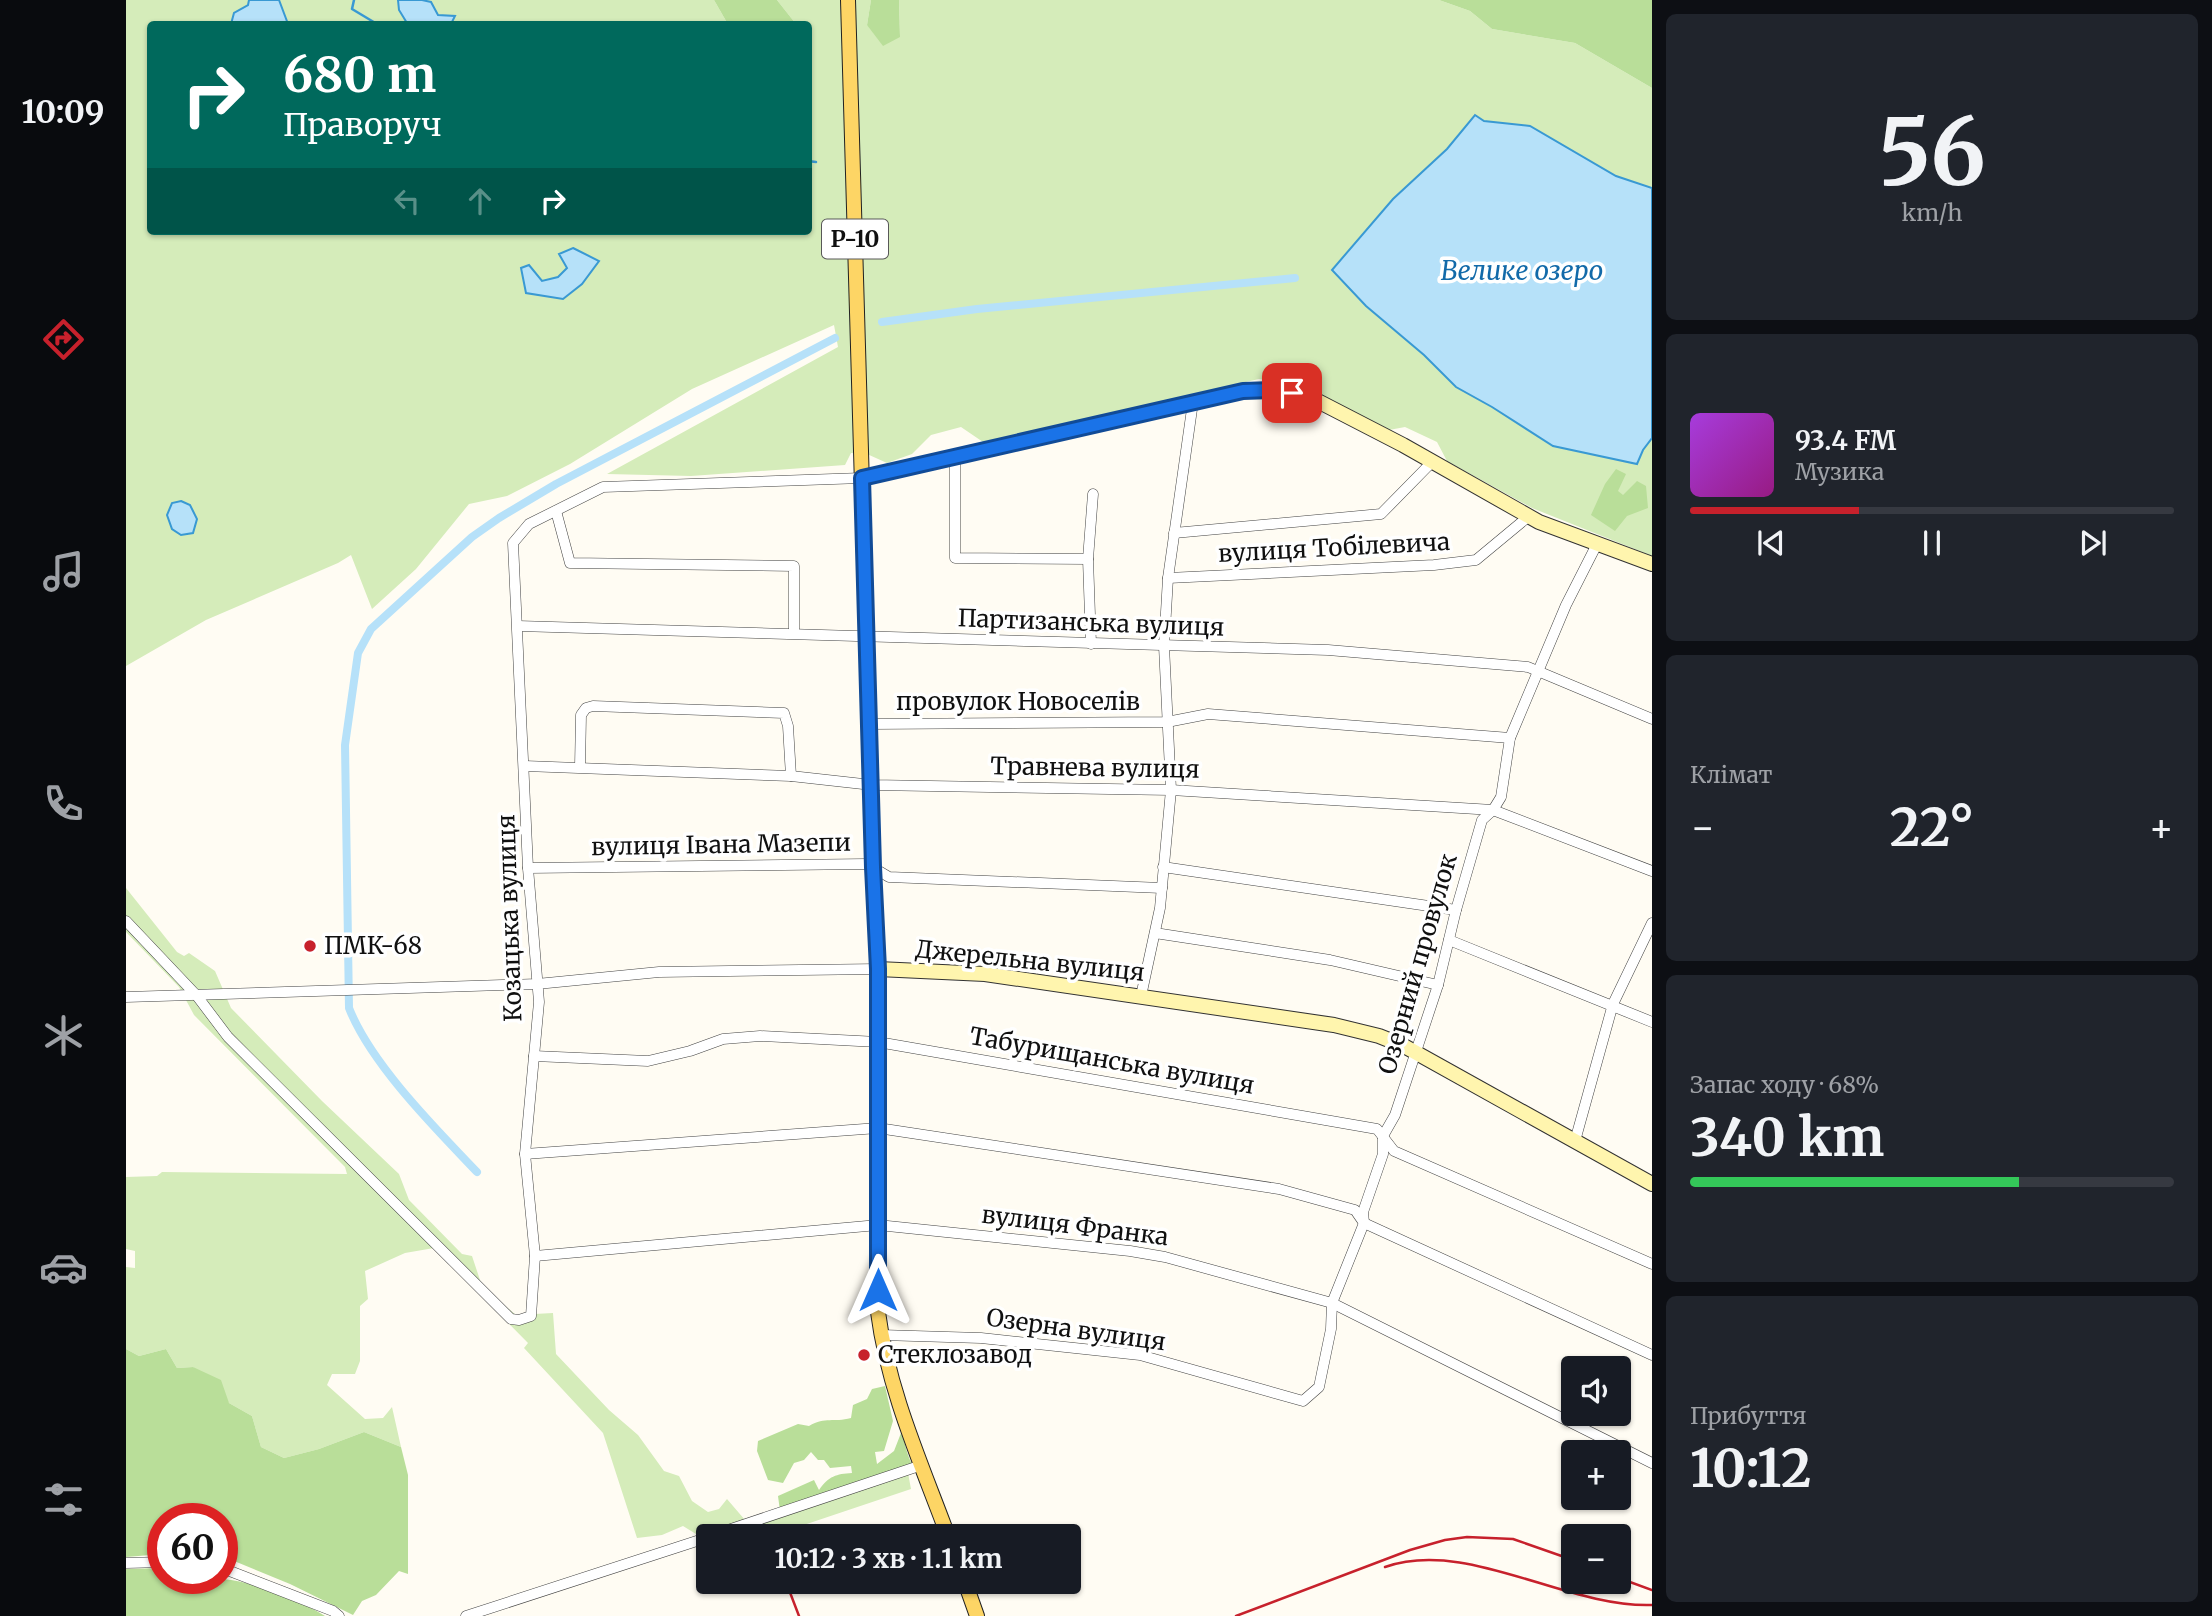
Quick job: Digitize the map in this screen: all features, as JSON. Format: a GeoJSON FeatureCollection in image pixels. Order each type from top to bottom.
{"type":"FeatureCollection","features":[{"type":"Feature","properties":{"kind":"main road","name":"Р-10"},"geometry":{"type":"LineString","coordinates":[[848,0],[878,969],[878,1312],[892,1385],[944,1524]]}},
{"type":"Feature","properties":{"kind":"main road"},"geometry":{"type":"LineString","coordinates":[[862,478],[1243,391],[1275,390],[1308,396],[1433,461],[1528,516],[1652,564]]}},
{"type":"Feature","properties":{"kind":"main road","name":"Джерельна вулиця"},"geometry":{"type":"LineString","coordinates":[[878,969],[985,974],[1334,1025],[1379,1036],[1404,1046],[1652,1184]]}},
{"type":"Feature","properties":{"kind":"main road"},"geometry":{"type":"LineString","coordinates":[[969,1594],[977,1616]]}},
{"type":"Feature","properties":{"kind":"street"},"geometry":{"type":"LineString","coordinates":[[1141,996],[1162,888],[1171,790],[1164,646],[1168,578],[1193,402]]}},
{"type":"Feature","properties":{"kind":"street"},"geometry":{"type":"LineString","coordinates":[[955,457],[955,558],[1088,559]]}},
{"type":"Feature","properties":{"kind":"street"},"geometry":{"type":"LineString","coordinates":[[1174,533],[1381,513],[1433,461]]}},
{"type":"Feature","properties":{"kind":"street"},"geometry":{"type":"LineString","coordinates":[[794,633],[794,566],[570,563],[556,511],[603,487],[862,478]]}},
{"type":"Feature","properties":{"kind":"street"},"geometry":{"type":"LineString","coordinates":[[1091,644],[1088,559],[1093,494]]}},
{"type":"Feature","properties":{"kind":"street","name":"Козацька вулиця"},"geometry":{"type":"LineString","coordinates":[[197,996],[228,1037],[511,1319],[519,1320],[531,1316],[535,1256],[525,1154],[538,1002],[528,868],[513,543],[529,524],[556,511]]}},
{"type":"Feature","properties":{"kind":"street","name":"вулиця Тобілевича"},"geometry":{"type":"LineString","coordinates":[[1168,578],[1434,565],[1476,560],[1528,516]]}},
{"type":"Feature","properties":{"kind":"street","name":"Озерний провулок"},"geometry":{"type":"LineString","coordinates":[[1303,1401],[1319,1387],[1331,1329],[1332,1303],[1364,1223],[1363,1212],[1383,1154],[1383,1136],[1395,1115],[1438,985],[1482,820],[1493,810],[1501,797],[1510,738],[1566,605],[1597,544]]}},
{"type":"Feature","properties":{"kind":"street","name":"Партизанська вулиця"},"geometry":{"type":"LineString","coordinates":[[518,626],[1328,650],[1538,669],[1652,719]]}},
{"type":"Feature","properties":{"kind":"street"},"geometry":{"type":"LineString","coordinates":[[580,767],[581,715],[586,708],[593,706],[784,713],[788,726],[791,776]]}},
{"type":"Feature","properties":{"kind":"street","name":"провулок Новоселів"},"geometry":{"type":"LineString","coordinates":[[870,724],[1167,722],[1208,714],[1510,738]]}},
{"type":"Feature","properties":{"kind":"street","name":"Травнева вулиця"},"geometry":{"type":"LineString","coordinates":[[525,766],[791,776],[872,785],[1171,790],[1493,810],[1652,871]]}},
{"type":"Feature","properties":{"kind":"street","name":"вулиця Івана Мазепи"},"geometry":{"type":"LineString","coordinates":[[528,868],[867,864],[889,877],[1162,888]]}},
{"type":"Feature","properties":{"kind":"street"},"geometry":{"type":"LineString","coordinates":[[1163,867],[1456,910]]}},
{"type":"Feature","properties":{"kind":"street"},"geometry":{"type":"LineString","coordinates":[[126,921],[197,996]]}},
{"type":"Feature","properties":{"kind":"street"},"geometry":{"type":"LineString","coordinates":[[1575,1141],[1613,1004],[1652,923]]}},
{"type":"Feature","properties":{"kind":"street"},"geometry":{"type":"LineString","coordinates":[[1155,933],[1329,960],[1438,985]]}},
{"type":"Feature","properties":{"kind":"street"},"geometry":{"type":"LineString","coordinates":[[1449,940],[1652,1022]]}},
{"type":"Feature","properties":{"kind":"street","name":"Джерельна вулиця"},"geometry":{"type":"LineString","coordinates":[[197,996],[537,984],[659,972],[878,969]]}},
{"type":"Feature","properties":{"kind":"street"},"geometry":{"type":"LineString","coordinates":[[126,997],[197,996]]}},
{"type":"Feature","properties":{"kind":"street","name":"Табурищанська вулиця"},"geometry":{"type":"LineString","coordinates":[[534,1056],[648,1061],[690,1051],[723,1039],[760,1035],[878,1042],[1377,1129],[1394,1151],[1652,1264]]}},
{"type":"Feature","properties":{"kind":"street"},"geometry":{"type":"LineString","coordinates":[[525,1154],[878,1128],[1279,1189],[1355,1210],[1364,1223],[1652,1355]]}},
{"type":"Feature","properties":{"kind":"street","name":"вулиця Франка"},"geometry":{"type":"LineString","coordinates":[[535,1256],[878,1225],[1165,1257],[1332,1303],[1652,1463]]}},
{"type":"Feature","properties":{"kind":"street","name":"Озерна вулиця"},"geometry":{"type":"LineString","coordinates":[[881,1335],[981,1338],[1140,1355],[1303,1401]]}},
{"type":"Feature","properties":{"kind":"street"},"geometry":{"type":"LineString","coordinates":[[747,1524],[922,1465]]}},
{"type":"Feature","properties":{"kind":"street"},"geometry":{"type":"LineString","coordinates":[[466,1616],[696,1541]]}},
{"type":"Feature","properties":{"kind":"street"},"geometry":{"type":"LineString","coordinates":[[126,1563],[147,1562]]}},
{"type":"Feature","properties":{"kind":"street"},"geometry":{"type":"LineString","coordinates":[[238,1574],[333,1611],[338,1616]]}},
{"type":"Feature","properties":{"kind":"green space"},"geometry":{"type":"Polygon","coordinates":[[[126,0],[249,0],[248,5],[234,13],[232,21],[147,21],[147,235],[812,235],[812,21],[794,21],[777,0],[871,0],[867,25],[900,37],[899,0],[1439,0],[1470,11],[1492,29],[1575,43],[1652,88],[1652,188],[1616,176],[1530,126],[1484,121],[1475,115],[1447,149],[1332,270],[1366,306],[1424,355],[1456,387],[1492,407],[1643,450],[1652,438],[1652,556],[1532,508],[1447,461],[1437,442],[1405,427],[1389,430],[1295,384],[1259,379],[983,442],[961,427],[931,435],[912,454],[887,463],[867,454],[851,453],[845,465],[691,476],[607,474],[838,347],[834,325],[692,389],[570,464],[507,496],[469,504],[416,569],[372,609],[351,555],[206,620],[126,666],[126,0]],[[560,254],[568,268],[558,277],[542,281],[529,265],[526,293],[582,284],[560,254]]]}},
{"type":"Feature","properties":{"kind":"green space"},"geometry":{"type":"Polygon","coordinates":[[[279,0],[714,0],[726,21],[287,21],[279,0]]]}},
{"type":"Feature","properties":{"kind":"green space"},"geometry":{"type":"Polygon","coordinates":[[[714,0],[777,0],[794,21],[726,21],[714,0]]]}},
{"type":"Feature","properties":{"kind":"green space"},"geometry":{"type":"Polygon","coordinates":[[[871,0],[899,0],[900,37],[883,46],[867,25],[871,0]]]}},
{"type":"Feature","properties":{"kind":"green space"},"geometry":{"type":"Polygon","coordinates":[[[1439,0],[1652,0],[1652,88],[1575,43],[1492,29],[1470,11],[1439,0]]]}},
{"type":"Feature","properties":{"kind":"green space"},"geometry":{"type":"Polygon","coordinates":[[[1616,469],[1626,474],[1618,491],[1623,495],[1637,481],[1646,486],[1648,508],[1627,516],[1615,531],[1591,515],[1605,484],[1616,469]]]}},
{"type":"Feature","properties":{"kind":"green space"},"geometry":{"type":"Polygon","coordinates":[[[126,888],[177,952],[184,956],[189,953],[215,971],[231,1008],[322,1101],[399,1174],[409,1200],[462,1254],[472,1256],[482,1286],[516,1315],[553,1313],[556,1354],[609,1410],[638,1435],[664,1471],[679,1476],[692,1501],[708,1512],[719,1509],[727,1499],[748,1524],[696,1524],[696,1534],[683,1526],[662,1535],[637,1538],[603,1433],[524,1348],[528,1343],[434,1248],[405,1253],[365,1271],[368,1299],[360,1306],[360,1361],[355,1374],[332,1374],[327,1385],[365,1419],[383,1418],[392,1407],[401,1447],[364,1432],[319,1449],[284,1458],[261,1447],[252,1416],[229,1403],[193,1367],[177,1368],[166,1349],[139,1356],[126,1349],[126,1267],[135,1268],[135,1251],[126,1249],[126,1177],[157,1176],[162,1172],[347,1174],[345,1167],[194,1015],[179,987],[126,932],[126,888]]]}},
{"type":"Feature","properties":{"kind":"green space"},"geometry":{"type":"Polygon","coordinates":[[[126,1349],[139,1356],[166,1349],[177,1368],[193,1367],[221,1380],[229,1403],[252,1416],[261,1447],[284,1458],[319,1449],[364,1432],[401,1447],[408,1475],[408,1574],[399,1571],[376,1595],[362,1601],[353,1615],[238,1563],[238,1503],[147,1503],[147,1555],[126,1557],[126,1349]]]}},
{"type":"Feature","properties":{"kind":"green space"},"geometry":{"type":"Polygon","coordinates":[[[885,1386],[893,1421],[884,1451],[875,1452],[877,1464],[894,1451],[901,1433],[912,1464],[780,1511],[778,1496],[814,1480],[819,1490],[833,1477],[852,1473],[851,1466],[830,1468],[824,1460],[818,1460],[811,1452],[804,1460],[794,1463],[783,1483],[768,1480],[757,1451],[758,1441],[798,1424],[809,1426],[820,1421],[851,1418],[853,1405],[867,1399],[872,1389],[885,1386]]]}},
{"type":"Feature","properties":{"kind":"green space"},"geometry":{"type":"Polygon","coordinates":[[[908,1473],[911,1489],[807,1524],[760,1524],[908,1473]]]}},
{"type":"Feature","properties":{"kind":"green space"},"geometry":{"type":"Polygon","coordinates":[[[147,1568],[147,1594],[238,1594],[238,1581],[289,1597],[325,1616],[126,1616],[126,1569],[147,1568]]]}},
{"type":"Feature","properties":{"kind":"water"},"geometry":{"type":"Polygon","coordinates":[[[249,0],[279,0],[287,21],[232,21],[234,13],[248,5],[249,0]]]}},
{"type":"Feature","properties":{"kind":"water"},"geometry":{"type":"Polygon","coordinates":[[[398,0],[422,0],[431,2],[438,15],[455,16],[452,21],[406,21],[399,10],[398,0]]]}},
{"type":"Feature","properties":{"kind":"water","name":"Велике озеро"},"geometry":{"type":"Polygon","coordinates":[[[1475,115],[1484,121],[1530,126],[1616,176],[1652,188],[1652,438],[1637,464],[1553,446],[1456,387],[1424,355],[1366,306],[1332,270],[1393,199],[1447,149],[1475,115]]]}},
{"type":"Feature","properties":{"kind":"water"},"geometry":{"type":"Polygon","coordinates":[[[573,248],[599,261],[582,284],[563,299],[526,293],[521,268],[529,265],[542,281],[558,277],[567,268],[559,254],[573,248]]]}},
{"type":"Feature","properties":{"kind":"water"},"geometry":{"type":"Polygon","coordinates":[[[181,501],[190,505],[197,519],[193,533],[181,535],[172,529],[167,515],[172,503],[181,501]]]}},
{"type":"Feature","properties":{"kind":"waterway"},"geometry":{"type":"LineString","coordinates":[[354,0],[352,9],[372,21]]}},
{"type":"Feature","properties":{"kind":"waterway"},"geometry":{"type":"LineString","coordinates":[[812,162],[816,162]]}},
{"type":"Feature","properties":{"kind":"waterway"},"geometry":{"type":"LineString","coordinates":[[882,322],[977,309],[1295,278]]}},
{"type":"Feature","properties":{"kind":"waterway"},"geometry":{"type":"LineString","coordinates":[[477,1172],[388,1073],[372,1051],[349,1008],[345,745],[358,653],[371,629],[472,537],[499,518],[556,484],[835,338]]}},
{"type":"Feature","properties":{"kind":"railway"},"geometry":{"type":"LineString","coordinates":[[1236,1616],[1410,1550],[1445,1540],[1467,1537],[1513,1539],[1561,1556]]}},
{"type":"Feature","properties":{"kind":"railway"},"geometry":{"type":"LineString","coordinates":[[1385,1567],[1416,1560],[1449,1561],[1483,1567],[1586,1596],[1619,1603],[1652,1605]]}},
{"type":"Feature","properties":{"kind":"railway"},"geometry":{"type":"LineString","coordinates":[[1631,1582],[1652,1590]]}},
{"type":"Feature","properties":{"kind":"railway"},"geometry":{"type":"LineString","coordinates":[[791,1594],[799,1616]]}},
{"type":"Feature","properties":{"kind":"place","name":"ПМК-68"},"geometry":{"type":"Point","coordinates":[310,946]}},
{"type":"Feature","properties":{"kind":"place","name":"Стеклозавод"},"geometry":{"type":"Point","coordinates":[864,1355]}},
{"type":"Feature","properties":{"kind":"route"},"geometry":{"type":"LineString","coordinates":[[878,1290],[878,969],[862,478],[1243,391],[1275,390],[1292,393]]}}]}
